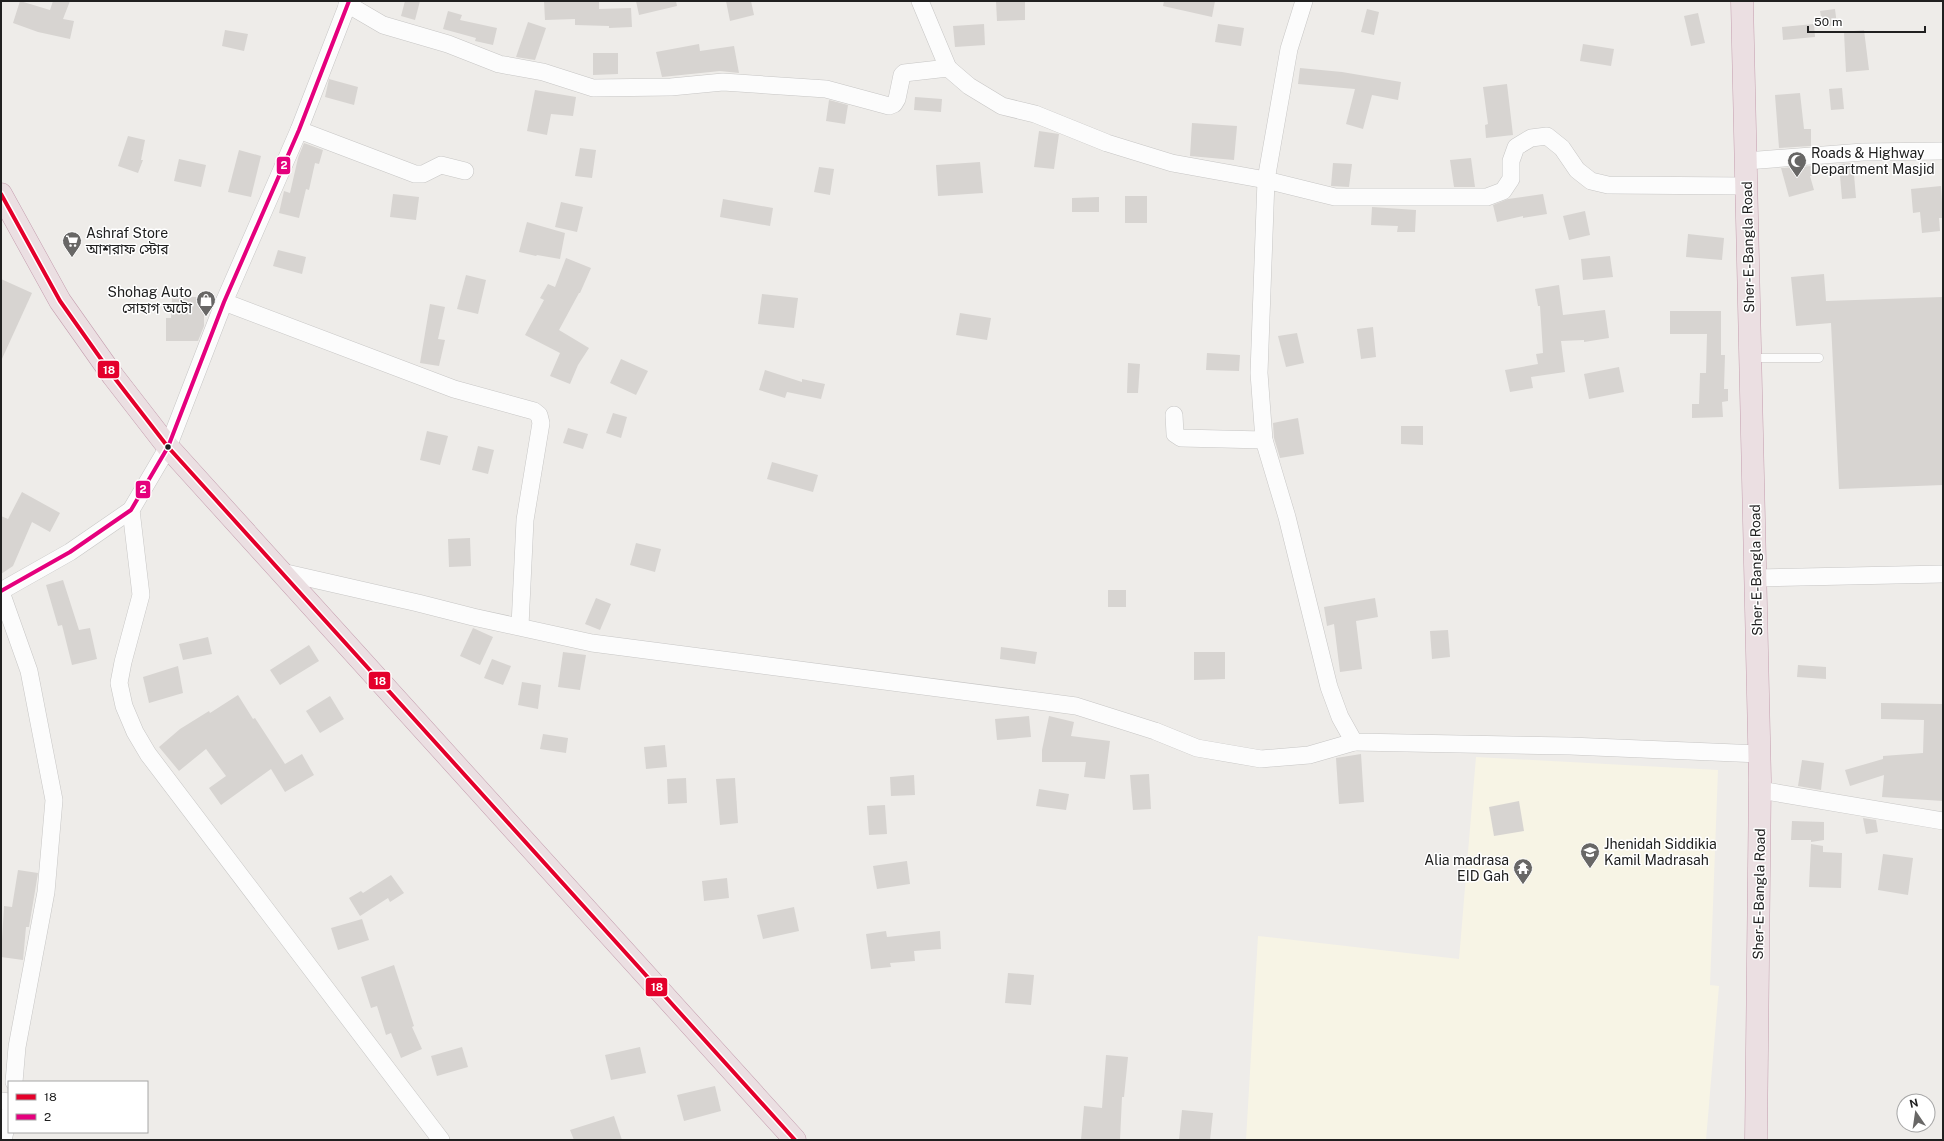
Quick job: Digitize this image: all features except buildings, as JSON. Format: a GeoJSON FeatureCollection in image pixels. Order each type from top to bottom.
{"type":"FeatureCollection","features":[{"type":"Feature","properties":{"kind":"highway","name":"Sher-E-Bangla Road"},"geometry":{"type":"LineString","coordinates":[[1742,1],[1760,754],[1756,1140]]}},
{"type":"Feature","properties":{"kind":"highway"},"geometry":{"type":"LineString","coordinates":[[1,194],[60,300],[113,376],[168,447],[795,1140]]}},
{"type":"Feature","properties":{"kind":"street"},"geometry":{"type":"LineString","coordinates":[[920,1],[948,68],[969,86],[1002,106],[1035,114],[1107,143],[1172,163],[1266,180],[1335,197],[1487,197],[1503,191],[1511,179],[1511,161],[1516,146],[1531,138],[1548,136],[1562,148],[1577,170],[1591,181],[1608,185],[1746,186]]}},
{"type":"Feature","properties":{"kind":"street"},"geometry":{"type":"LineString","coordinates":[[1304,1],[1289,49],[1266,180],[1259,373],[1264,440],[1287,517],[1329,687],[1340,716],[1354,742]]}},
{"type":"Feature","properties":{"kind":"street"},"geometry":{"type":"LineString","coordinates":[[14,1081],[16,1048],[46,892],[54,800],[29,671],[1,591],[70,552],[132,510],[168,447],[224,302],[299,130],[348,3],[383,26],[448,44],[499,64],[543,72],[594,88],[671,87],[723,82],[826,89],[889,106],[894,104],[897,99],[904,73],[948,68]]}},
{"type":"Feature","properties":{"kind":"street"},"geometry":{"type":"LineString","coordinates":[[299,130],[415,174],[423,174],[441,165],[465,171]]}},
{"type":"Feature","properties":{"kind":"street"},"geometry":{"type":"LineString","coordinates":[[1746,161],[1863,152],[1943,150]]}},
{"type":"Feature","properties":{"kind":"street"},"geometry":{"type":"LineString","coordinates":[[224,302],[454,389],[534,411],[539,415],[541,423],[525,520],[520,626]]}},
{"type":"Feature","properties":{"kind":"street"},"geometry":{"type":"LineString","coordinates":[[1174,415],[1175,434],[1180,438],[1264,440]]}},
{"type":"Feature","properties":{"kind":"street"},"geometry":{"type":"LineString","coordinates":[[132,510],[142,595],[122,662],[119,683],[124,706],[135,732],[148,754],[441,1140]]}},
{"type":"Feature","properties":{"kind":"street"},"geometry":{"type":"LineString","coordinates":[[282,572],[473,617],[592,642],[1076,706],[1155,731],[1197,748],[1261,759],[1309,755],[1354,742],[1570,746],[1760,754]]}},
{"type":"Feature","properties":{"kind":"street"},"geometry":{"type":"LineString","coordinates":[[1756,578],[1943,574]]}},
{"type":"Feature","properties":{"kind":"street"},"geometry":{"type":"LineString","coordinates":[[1760,790],[1943,821]]}},
{"type":"Feature","properties":{"kind":"street"},"geometry":{"type":"LineString","coordinates":[[3,1140],[8,1119]]}},
{"type":"Feature","properties":{"kind":"lane"},"geometry":{"type":"LineString","coordinates":[[1751,358],[1819,358]]}},
{"type":"Feature","properties":{"kind":"shaded area"},"geometry":{"type":"Polygon","coordinates":[[[1476,757],[1718,770],[1710,985],[1719,986],[1706,1140],[1246,1140],[1258,936],[1459,959],[1476,757]]]}},
{"type":"Feature","properties":{"kind":"transit line","name":"2"},"geometry":{"type":"LineString","coordinates":[[1,591],[70,552],[131,510],[168,447],[224,302],[299,130],[349,1]]}},
{"type":"Feature","properties":{"kind":"transit line","name":"18"},"geometry":{"type":"LineString","coordinates":[[1,194],[60,301],[113,376],[168,447],[795,1140]]}},
{"type":"Feature","properties":{"kind":"place","name":"Roads & Highway Department Masjid"},"geometry":{"type":"Point","coordinates":[1797,178]}},
{"type":"Feature","properties":{"kind":"place","name":"Ashraf Store আশরাফ স্টোর"},"geometry":{"type":"Point","coordinates":[72,258]}},
{"type":"Feature","properties":{"kind":"place","name":"Shohag Auto সোহাগ অটো"},"geometry":{"type":"Point","coordinates":[206,317]}},
{"type":"Feature","properties":{"kind":"place","name":"Jhenidah Siddikia Kamil Madrasah"},"geometry":{"type":"Point","coordinates":[1590,869]}},
{"type":"Feature","properties":{"kind":"place","name":"Alia madrasa EID Gah"},"geometry":{"type":"Point","coordinates":[1523,885]}}]}
